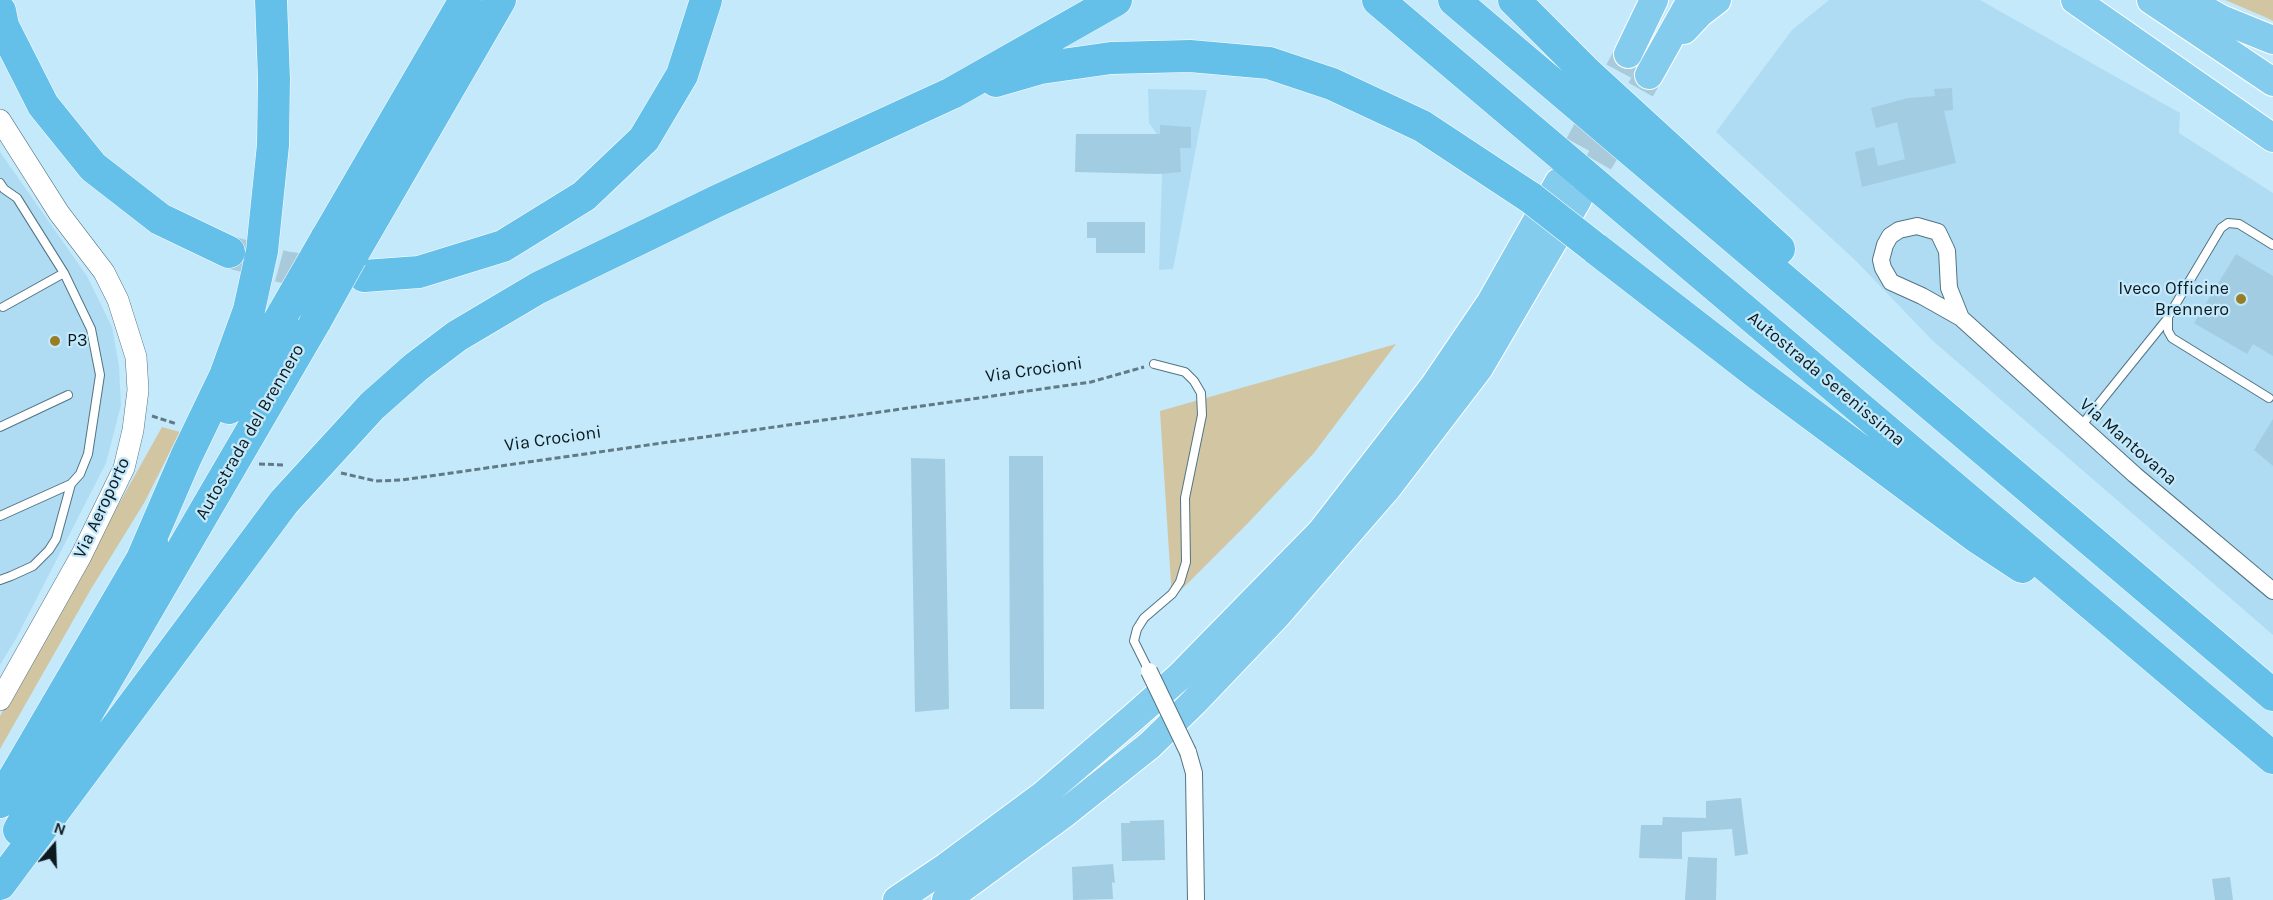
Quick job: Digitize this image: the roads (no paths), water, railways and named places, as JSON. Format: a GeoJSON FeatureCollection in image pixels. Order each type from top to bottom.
{"type":"FeatureCollection","features":[{"type":"Feature","properties":{"kind":"highway"},"geometry":{"type":"LineString","coordinates":[[142,559],[186,457],[225,376],[249,310],[262,251],[273,145],[274,79],[271,0]]}},
{"type":"Feature","properties":{"kind":"highway","name":"Autostrada del Brennero"},"geometry":{"type":"LineString","coordinates":[[0,802],[465,0]]}},
{"type":"Feature","properties":{"kind":"highway","name":"Autostrada del Brennero"},"geometry":{"type":"LineString","coordinates":[[0,863],[316,320],[358,267],[500,0]]}},
{"type":"Feature","properties":{"kind":"highway"},"geometry":{"type":"LineString","coordinates":[[358,267],[419,272],[503,246],[584,196],[644,139],[682,75],[706,0]]}},
{"type":"Feature","properties":{"kind":"highway"},"geometry":{"type":"LineString","coordinates":[[0,884],[284,502],[372,406],[416,366],[467,330],[538,288],[717,201],[952,93],[1116,0]]}},
{"type":"Feature","properties":{"kind":"highway"},"geometry":{"type":"LineString","coordinates":[[1454,0],[2273,695]]}},
{"type":"Feature","properties":{"kind":"highway"},"geometry":{"type":"LineString","coordinates":[[1514,0],[1586,72],[1916,371],[2004,467]]}},
{"type":"Feature","properties":{"kind":"highway"},"geometry":{"type":"LineString","coordinates":[[1628,54],[1654,0]]}},
{"type":"Feature","properties":{"kind":"highway"},"geometry":{"type":"LineString","coordinates":[[1691,0],[1655,64],[1700,13],[1717,0]]}},
{"type":"Feature","properties":{"kind":"highway"},"geometry":{"type":"LineString","coordinates":[[2075,0],[2273,138]]}},
{"type":"Feature","properties":{"kind":"highway"},"geometry":{"type":"LineString","coordinates":[[2151,0],[2273,82]]}},
{"type":"Feature","properties":{"kind":"highway"},"geometry":{"type":"LineString","coordinates":[[2188,0],[2221,19],[2273,40]]}},
{"type":"Feature","properties":{"kind":"highway","name":"Autostrada Serenissima"},"geometry":{"type":"LineString","coordinates":[[1381,3],[2273,758]]}},
{"type":"Feature","properties":{"kind":"highway"},"geometry":{"type":"LineString","coordinates":[[0,11],[3,26],[43,105],[93,167],[160,219],[229,252]]}},
{"type":"Feature","properties":{"kind":"highway"},"geometry":{"type":"LineString","coordinates":[[952,93],[1041,68],[1111,58],[1190,56],[1269,63],[1332,84],[1422,126],[1531,198],[1760,375],[1978,538],[2130,636]]}},
{"type":"Feature","properties":{"kind":"highway"},"geometry":{"type":"LineString","coordinates":[[897,900],[1042,796],[1101,745],[1179,677],[1321,532],[1441,377],[1569,191],[1479,368],[1388,487],[1277,615],[1150,745],[1061,816],[946,900]]}},
{"type":"Feature","properties":{"kind":"street","name":"Via Aeroporto"},"geometry":{"type":"LineString","coordinates":[[0,120],[59,213],[104,272],[118,300],[136,357],[138,390],[134,430],[124,468],[81,555],[0,700]]}},
{"type":"Feature","properties":{"kind":"street","name":"Via Mantovana"},"geometry":{"type":"LineString","coordinates":[[1961,318],[1949,288],[1947,251],[1938,232],[1917,226],[1899,230],[1890,236],[1881,260],[1891,282],[1961,318],[2135,475],[2273,591]]}},
{"type":"Feature","properties":{"kind":"street"},"geometry":{"type":"LineString","coordinates":[[1149,671],[1188,752],[1194,773],[1196,900]]}},
{"type":"Feature","properties":{"kind":"lane"},"geometry":{"type":"LineString","coordinates":[[0,516],[71,484],[80,474],[88,454],[100,375],[91,329],[64,273],[17,198],[1,188]]}},
{"type":"Feature","properties":{"kind":"lane"},"geometry":{"type":"LineString","coordinates":[[2081,426],[2168,317],[2221,228],[2228,223],[2239,224],[2273,245]]}},
{"type":"Feature","properties":{"kind":"lane"},"geometry":{"type":"LineString","coordinates":[[1,306],[64,273]]}},
{"type":"Feature","properties":{"kind":"lane"},"geometry":{"type":"LineString","coordinates":[[2168,317],[2168,331],[2172,338],[2269,398]]}},
{"type":"Feature","properties":{"kind":"lane"},"geometry":{"type":"LineString","coordinates":[[1149,671],[1134,641],[1137,629],[1144,618],[1172,594],[1180,582],[1186,562],[1185,498],[1202,415],[1201,393],[1194,381],[1185,372],[1154,364]]}},
{"type":"Feature","properties":{"kind":"lane"},"geometry":{"type":"LineString","coordinates":[[0,427],[68,395]]}},
{"type":"Feature","properties":{"kind":"lane"},"geometry":{"type":"LineString","coordinates":[[0,580],[33,566],[49,550],[56,539],[71,484]]}},
{"type":"Feature","properties":{"kind":"tunnel"},"geometry":{"type":"LineString","coordinates":[[1559,182],[1628,54]]}},
{"type":"Feature","properties":{"kind":"tunnel"},"geometry":{"type":"LineString","coordinates":[[1578,199],[1649,75]]}},
{"type":"Feature","properties":{"kind":"tunnel"},"geometry":{"type":"LineString","coordinates":[[233,253],[284,267],[334,274]]}},
{"type":"Feature","properties":{"kind":"place","name":"Iveco Officine Brennero"},"geometry":{"type":"Point","coordinates":[2241,299]}},
{"type":"Feature","properties":{"kind":"place","name":"P3"},"geometry":{"type":"Point","coordinates":[55,341]}}]}
